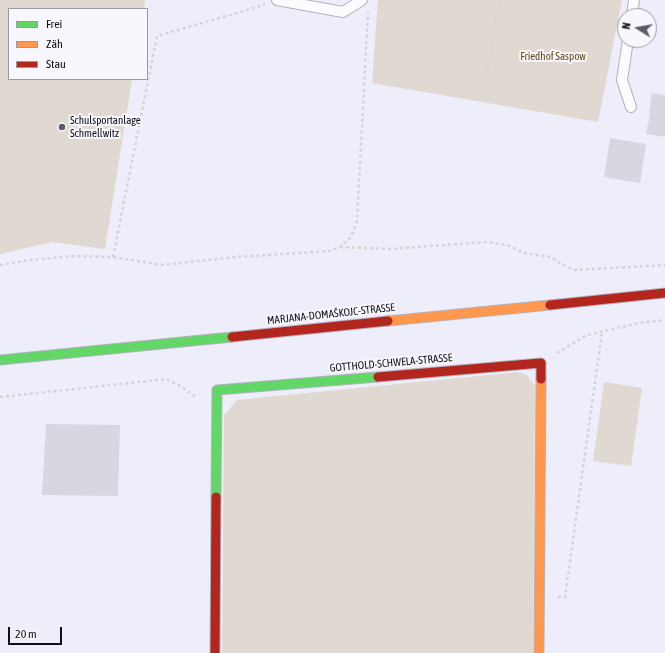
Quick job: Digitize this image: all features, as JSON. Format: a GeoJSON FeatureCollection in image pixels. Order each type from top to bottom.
{"type":"FeatureCollection","features":[{"type":"Feature","properties":{"kind":"street","name":"MARJANA-DOMAŠKOJC-STRASSE"},"geometry":{"type":"LineString","coordinates":[[0,360],[665,293]]}},
{"type":"Feature","properties":{"kind":"street","name":"GOTTHOLD-SCHWELA-STRASSE"},"geometry":{"type":"LineString","coordinates":[[215,653],[217,390],[541,363]]}},
{"type":"Feature","properties":{"kind":"street"},"geometry":{"type":"LineString","coordinates":[[539,653],[541,363]]}},
{"type":"Feature","properties":{"kind":"lane"},"geometry":{"type":"LineString","coordinates":[[273,1],[342,12],[365,4]]}},
{"type":"Feature","properties":{"kind":"lane"},"geometry":{"type":"LineString","coordinates":[[627,48],[622,80],[631,107]]}},
{"type":"Feature","properties":{"kind":"path"},"geometry":{"type":"LineString","coordinates":[[487,77],[500,0]]}},
{"type":"Feature","properties":{"kind":"path"},"geometry":{"type":"LineString","coordinates":[[113,258],[157,36],[273,1]]}},
{"type":"Feature","properties":{"kind":"path"},"geometry":{"type":"LineString","coordinates":[[340,247],[351,237],[357,221],[365,4]]}},
{"type":"Feature","properties":{"kind":"path"},"geometry":{"type":"LineString","coordinates":[[0,265],[30,260],[74,256],[113,258],[162,265],[235,257],[329,251],[340,247],[390,249],[486,242],[510,246],[524,253],[551,258],[574,270],[665,265]]}},
{"type":"Feature","properties":{"kind":"path"},"geometry":{"type":"LineString","coordinates":[[541,363],[587,335],[639,323],[665,320]]}},
{"type":"Feature","properties":{"kind":"path"},"geometry":{"type":"LineString","coordinates":[[539,598],[565,597],[602,332]]}},
{"type":"Feature","properties":{"kind":"path"},"geometry":{"type":"LineString","coordinates":[[0,397],[166,379],[182,387],[200,400],[216,406]]}},
{"type":"Feature","properties":{"kind":"green space","name":"Schulsportanlage Schmellwitz"},"geometry":{"type":"Polygon","coordinates":[[[0,0],[145,0],[144,8],[8,8],[8,80],[132,80],[105,249],[52,242],[0,254],[0,0]]]}},
{"type":"Feature","properties":{"kind":"green space","name":"Friedhof Saspow"},"geometry":{"type":"Polygon","coordinates":[[[378,0],[622,0],[620,8],[617,8],[617,25],[598,122],[372,83],[378,0]]]}},
{"type":"Feature","properties":{"kind":"green space"},"geometry":{"type":"Polygon","coordinates":[[[518,372],[527,375],[535,386],[533,653],[222,653],[224,415],[237,400],[518,372]]]}},
{"type":"Feature","properties":{"kind":"green space"},"geometry":{"type":"Polygon","coordinates":[[[604,382],[642,388],[631,466],[593,461],[604,382]]]}},
{"type":"Feature","properties":{"kind":"building"},"geometry":{"type":"Polygon","coordinates":[[[652,93],[665,95],[665,137],[646,134],[652,93]]]}},
{"type":"Feature","properties":{"kind":"building"},"geometry":{"type":"Polygon","coordinates":[[[610,138],[646,144],[640,183],[604,177],[610,138]]]}},
{"type":"Feature","properties":{"kind":"building"},"geometry":{"type":"Polygon","coordinates":[[[46,424],[120,425],[118,496],[42,495],[46,424]]]}},
{"type":"Feature","properties":{"kind":"traffic: fast"},"geometry":{"type":"LineString","coordinates":[[0,360],[232,337]]}},
{"type":"Feature","properties":{"kind":"traffic: fast"},"geometry":{"type":"LineString","coordinates":[[216,497],[217,390],[378,377]]}},
{"type":"Feature","properties":{"kind":"traffic: slow"},"geometry":{"type":"LineString","coordinates":[[388,321],[550,305]]}},
{"type":"Feature","properties":{"kind":"traffic: slow"},"geometry":{"type":"LineString","coordinates":[[539,653],[541,379]]}},
{"type":"Feature","properties":{"kind":"traffic: jam"},"geometry":{"type":"LineString","coordinates":[[550,305],[665,293]]}},
{"type":"Feature","properties":{"kind":"traffic: jam"},"geometry":{"type":"LineString","coordinates":[[232,337],[388,321]]}},
{"type":"Feature","properties":{"kind":"traffic: jam"},"geometry":{"type":"LineString","coordinates":[[378,377],[541,363],[541,379]]}},
{"type":"Feature","properties":{"kind":"traffic: jam"},"geometry":{"type":"LineString","coordinates":[[215,653],[216,497]]}},
{"type":"Feature","properties":{"kind":"place","name":"Schulsportanlage Schmellwitz"},"geometry":{"type":"Point","coordinates":[62,127]}}]}
